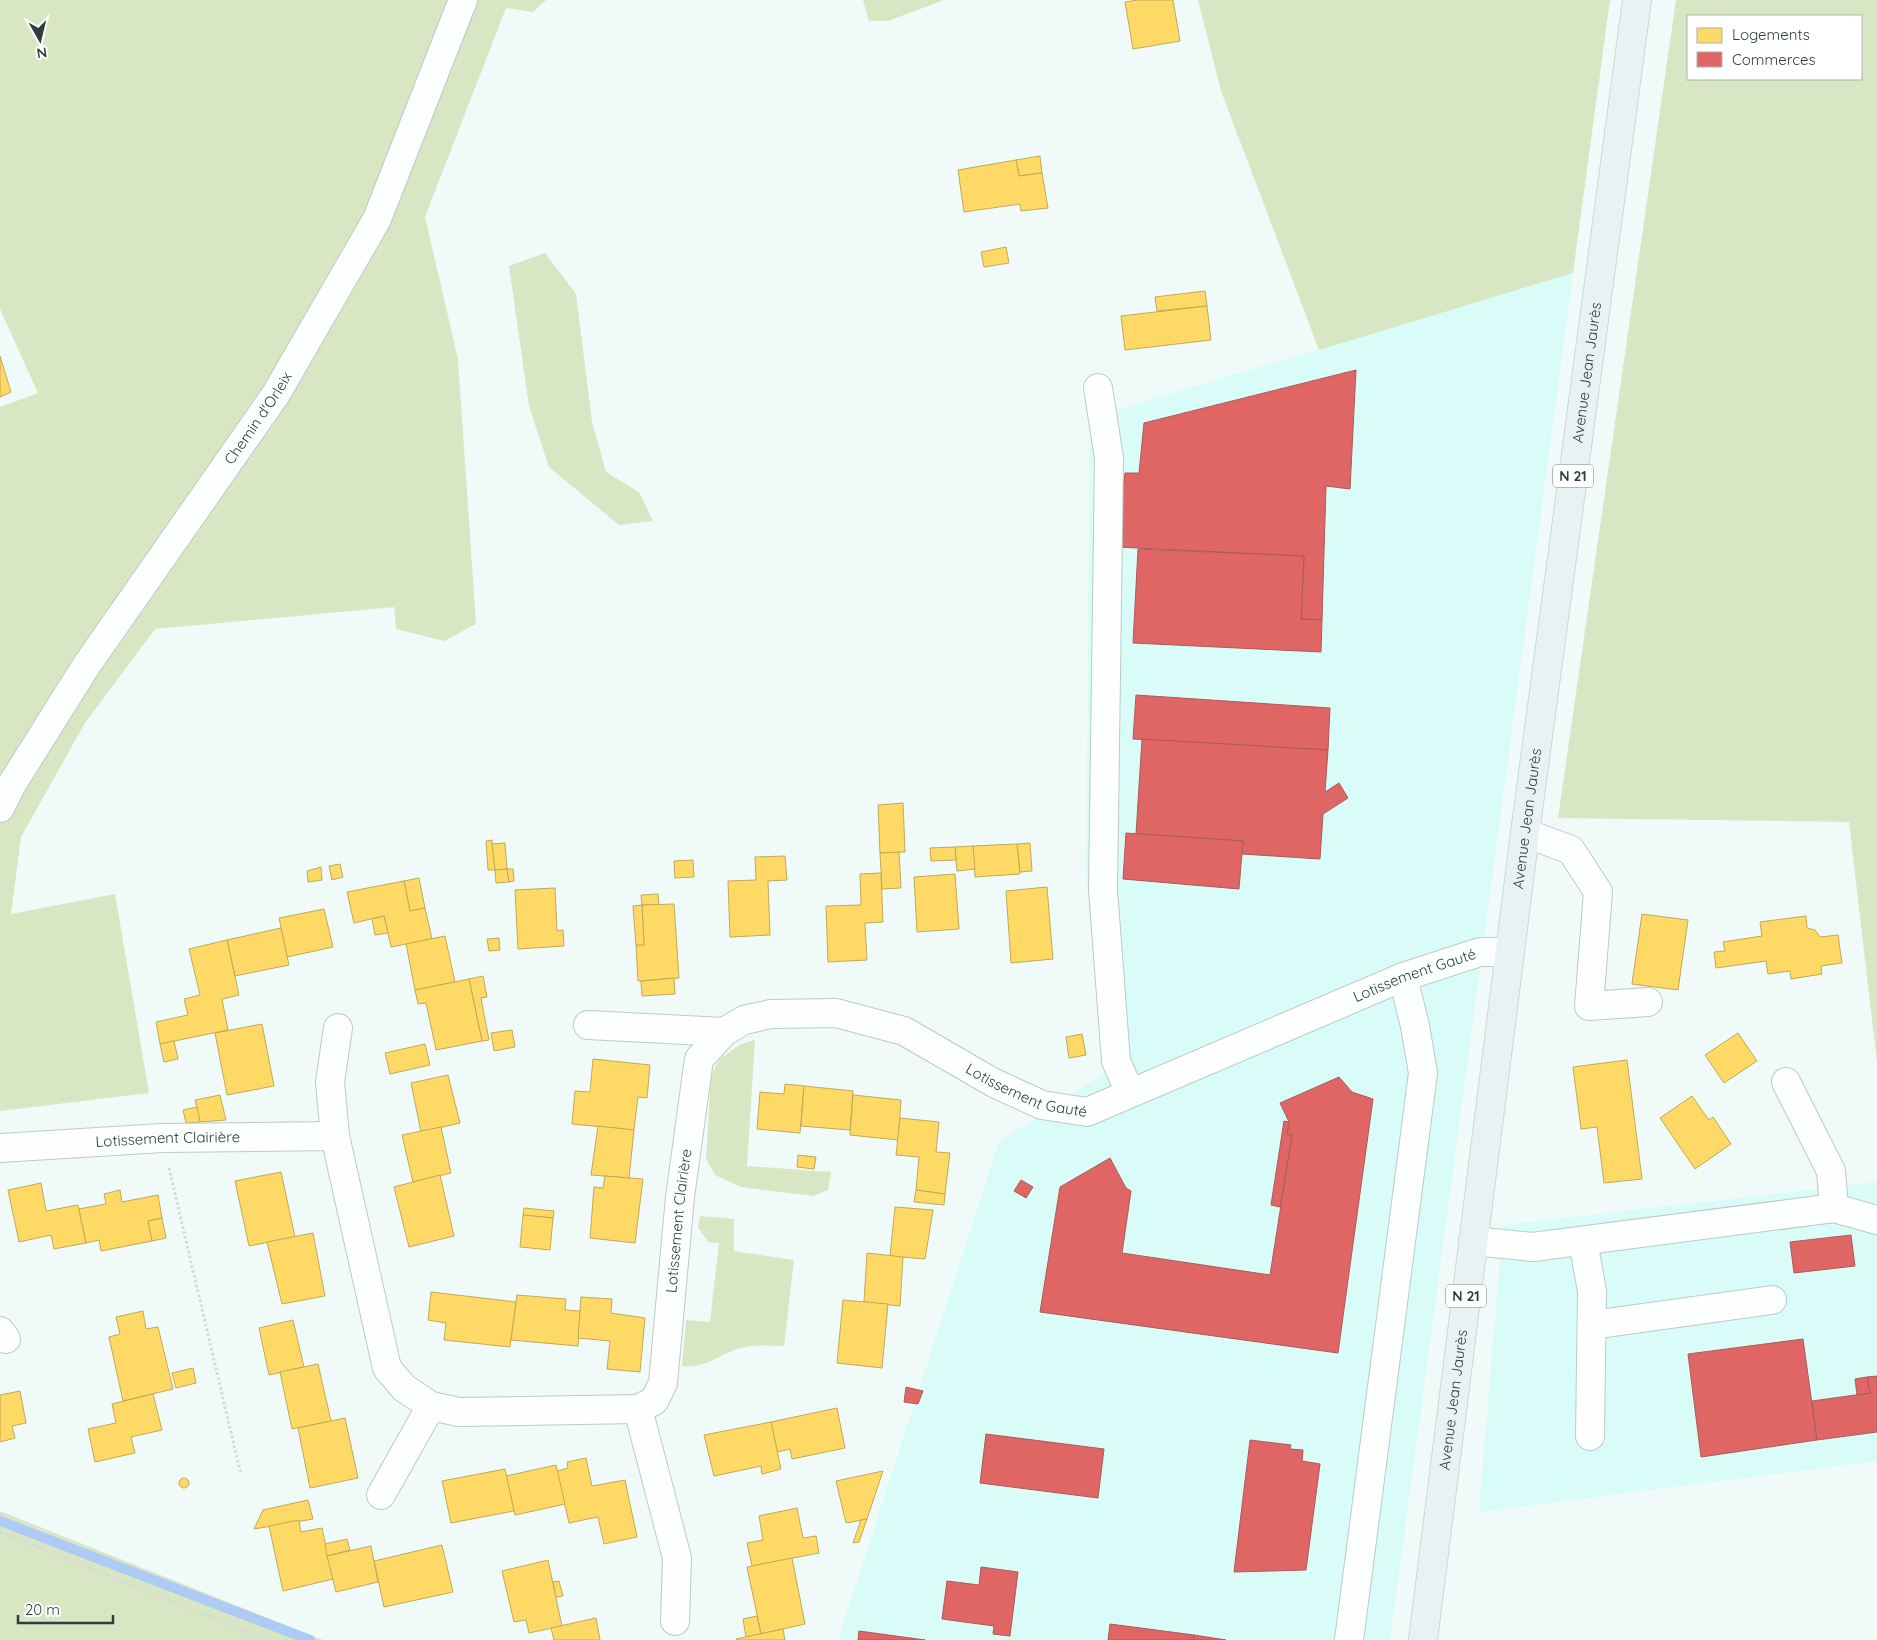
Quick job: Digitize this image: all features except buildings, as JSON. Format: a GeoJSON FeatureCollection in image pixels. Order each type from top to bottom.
{"type":"FeatureCollection","features":[{"type":"Feature","properties":{"kind":"main road","name":"Avenue Jean Jaurès"},"geometry":{"type":"LineString","coordinates":[[1423,1640],[1524,833],[1637,0]]}},
{"type":"Feature","properties":{"kind":"street","name":"Chemin d'Orleix"},"geometry":{"type":"LineString","coordinates":[[0,808],[12,784],[86,666],[276,394],[372,227],[463,0]]}},
{"type":"Feature","properties":{"kind":"street"},"geometry":{"type":"LineString","coordinates":[[1098,388],[1109,458],[1103,890],[1116,1061],[1130,1093]]}},
{"type":"Feature","properties":{"kind":"street"},"geometry":{"type":"LineString","coordinates":[[1524,833],[1571,850],[1598,892],[1589,1006],[1648,1002]]}},
{"type":"Feature","properties":{"kind":"street","name":"Lotissement Gauté"},"geometry":{"type":"LineString","coordinates":[[724,1032],[744,1020],[771,1014],[836,1013],[904,1031],[994,1083],[1042,1105],[1087,1112],[1403,977],[1480,952],[1510,952]]}},
{"type":"Feature","properties":{"kind":"street"},"geometry":{"type":"LineString","coordinates":[[1349,1640],[1423,1074],[1415,1026],[1403,977]]}},
{"type":"Feature","properties":{"kind":"street"},"geometry":{"type":"LineString","coordinates":[[588,1025],[724,1032]]}},
{"type":"Feature","properties":{"kind":"street"},"geometry":{"type":"LineString","coordinates":[[338,1028],[330,1082],[335,1136],[387,1368],[404,1388],[431,1406],[459,1412],[638,1409],[677,1558],[674,1621]]}},
{"type":"Feature","properties":{"kind":"street","name":"Lotissement Clairière"},"geometry":{"type":"LineString","coordinates":[[638,1409],[654,1401],[663,1383],[680,1197],[699,1059],[724,1032]]}},
{"type":"Feature","properties":{"kind":"street"},"geometry":{"type":"LineString","coordinates":[[1786,1082],[1831,1171],[1834,1208]]}},
{"type":"Feature","properties":{"kind":"street","name":"Lotissement Clairière"},"geometry":{"type":"LineString","coordinates":[[0,1148],[162,1138],[335,1136]]}},
{"type":"Feature","properties":{"kind":"street"},"geometry":{"type":"LineString","coordinates":[[1473,1241],[1533,1247],[1834,1208],[1877,1220]]}},
{"type":"Feature","properties":{"kind":"street"},"geometry":{"type":"LineString","coordinates":[[1583,1241],[1592,1291],[1590,1436]]}},
{"type":"Feature","properties":{"kind":"street"},"geometry":{"type":"LineString","coordinates":[[1592,1324],[1772,1300]]}},
{"type":"Feature","properties":{"kind":"street"},"geometry":{"type":"LineString","coordinates":[[381,1495],[431,1406]]}},
{"type":"Feature","properties":{"kind":"path"},"geometry":{"type":"LineString","coordinates":[[162,1138],[242,1475]]}},
{"type":"Feature","properties":{"kind":"path"},"geometry":{"type":"LineString","coordinates":[[0,1532],[268,1640]]}},
{"type":"Feature","properties":{"kind":"shaded area"},"geometry":{"type":"Polygon","coordinates":[[[1573,273],[1390,1640],[838,1640],[999,1142],[1104,1073],[1086,873],[1090,418],[1573,273]]]}},
{"type":"Feature","properties":{"kind":"shaded area"},"geometry":{"type":"Polygon","coordinates":[[[1877,1182],[1877,1461],[1479,1512],[1503,1225],[1877,1182]]]}},
{"type":"Feature","properties":{"kind":"green space"},"geometry":{"type":"Polygon","coordinates":[[[0,0],[546,0],[533,12],[506,8],[425,217],[458,359],[476,624],[444,641],[396,629],[394,607],[155,629],[85,723],[21,837],[11,914],[115,894],[149,1093],[0,1111],[0,407],[38,393],[0,309],[0,0]]]}},
{"type":"Feature","properties":{"kind":"green space"},"geometry":{"type":"Polygon","coordinates":[[[863,0],[944,0],[888,21],[869,21],[863,0]]]}},
{"type":"Feature","properties":{"kind":"green space"},"geometry":{"type":"Polygon","coordinates":[[[1198,0],[1610,0],[1573,273],[1319,350],[1221,91],[1198,0]]]}},
{"type":"Feature","properties":{"kind":"green space"},"geometry":{"type":"Polygon","coordinates":[[[1676,0],[1877,0],[1877,1063],[1849,822],[1558,818],[1676,0]]]}},
{"type":"Feature","properties":{"kind":"green space"},"geometry":{"type":"Polygon","coordinates":[[[545,253],[576,294],[592,422],[606,472],[639,492],[653,521],[619,525],[549,467],[529,406],[509,266],[545,253]]]}},
{"type":"Feature","properties":{"kind":"green space"},"geometry":{"type":"Polygon","coordinates":[[[755,1040],[747,1166],[831,1172],[828,1190],[813,1196],[741,1187],[715,1175],[706,1159],[711,1075],[720,1059],[741,1044],[755,1040]]]}},
{"type":"Feature","properties":{"kind":"green space"},"geometry":{"type":"Polygon","coordinates":[[[700,1216],[734,1219],[734,1251],[794,1260],[784,1346],[746,1347],[733,1350],[698,1366],[682,1366],[686,1320],[710,1322],[719,1243],[708,1242],[698,1227],[700,1216]]]}},
{"type":"Feature","properties":{"kind":"green space"},"geometry":{"type":"Polygon","coordinates":[[[0,1511],[323,1640],[0,1640],[0,1511]]]}},
{"type":"Feature","properties":{"kind":"waterway"},"geometry":{"type":"LineString","coordinates":[[0,1521],[310,1640]]}}]}
